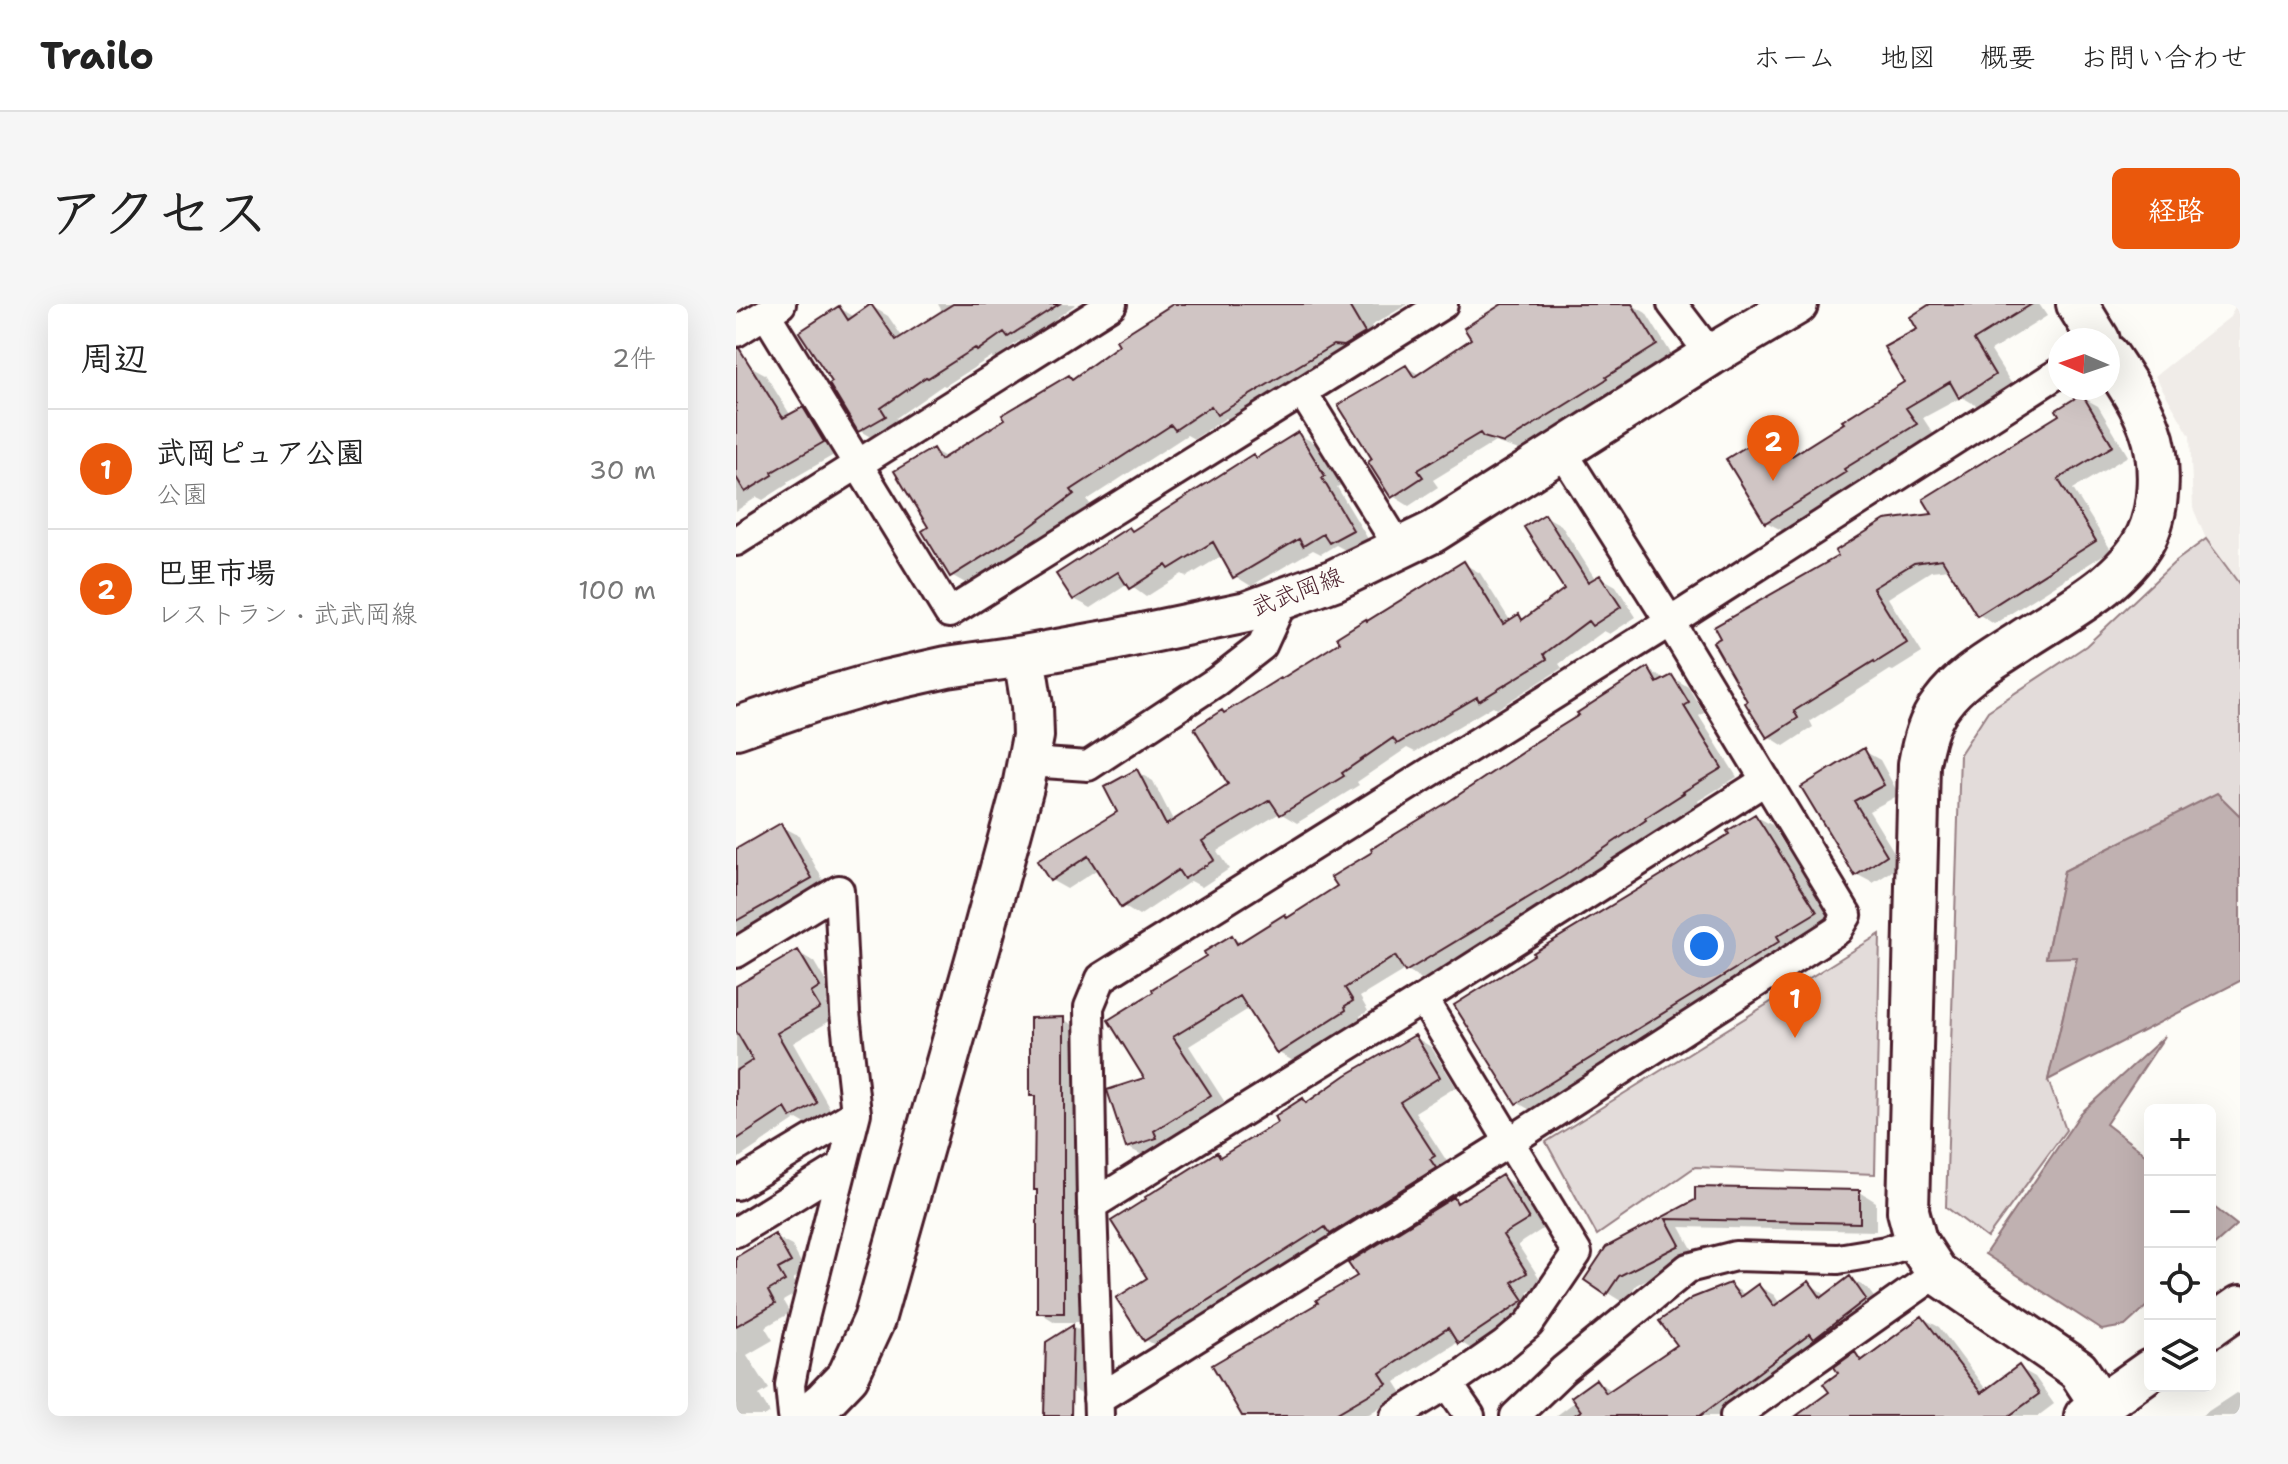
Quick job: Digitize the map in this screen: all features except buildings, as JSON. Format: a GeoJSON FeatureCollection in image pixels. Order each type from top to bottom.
{"type":"FeatureCollection","features":[{"type":"Feature","properties":{"kind":"street"},"geometry":{"type":"LineString","coordinates":[[736,541],[1112,304]]}},
{"type":"Feature","properties":{"kind":"street"},"geometry":{"type":"LineString","coordinates":[[736,332],[773,309],[857,464],[949,613],[1443,304]]}},
{"type":"Feature","properties":{"kind":"street"},"geometry":{"type":"LineString","coordinates":[[1672,304],[1711,355]]}},
{"type":"Feature","properties":{"kind":"street","name":"武武岡線"},"geometry":{"type":"LineString","coordinates":[[736,728],[876,683],[1247,612],[1334,580],[1433,532],[1711,355],[1797,304]]}},
{"type":"Feature","properties":{"kind":"street"},"geometry":{"type":"LineString","coordinates":[[2077,304],[2092,328]]}},
{"type":"Feature","properties":{"kind":"street"},"geometry":{"type":"LineString","coordinates":[[1927,1257],[1908,1211],[1921,751],[1933,717],[1954,689],[1980,668],[2103,587],[2143,544],[2156,505],[2159,482],[2157,456],[2150,428],[2120,374]]}},
{"type":"Feature","properties":{"kind":"street"},"geometry":{"type":"LineString","coordinates":[[1098,1407],[1089,1007],[1101,978],[1670,622],[2048,380]]}},
{"type":"Feature","properties":{"kind":"street"},"geometry":{"type":"LineString","coordinates":[[1303,393],[1400,549]]}},
{"type":"Feature","properties":{"kind":"street"},"geometry":{"type":"LineString","coordinates":[[1098,1407],[1838,930],[1847,915],[1670,622],[1562,451]]}},
{"type":"Feature","properties":{"kind":"street"},"geometry":{"type":"LineString","coordinates":[[1029,762],[1088,766],[1217,681],[1262,646],[1283,600]]}},
{"type":"Feature","properties":{"kind":"street"},"geometry":{"type":"LineString","coordinates":[[806,1416],[848,1376],[874,1320],[1029,762],[1033,736],[1032,706],[1024,656]]}},
{"type":"Feature","properties":{"kind":"street"},"geometry":{"type":"LineString","coordinates":[[1092,1205],[1766,780]]}},
{"type":"Feature","properties":{"kind":"street"},"geometry":{"type":"LineString","coordinates":[[736,953],[839,890],[845,1013],[856,1113],[799,1338],[790,1385],[793,1416]]}},
{"type":"Feature","properties":{"kind":"street"},"geometry":{"type":"LineString","coordinates":[[1395,1416],[1448,1384],[1529,1324],[1577,1253],[1423,999]]}},
{"type":"Feature","properties":{"kind":"street"},"geometry":{"type":"LineString","coordinates":[[736,1185],[856,1113]]}},
{"type":"Feature","properties":{"kind":"street"},"geometry":{"type":"LineString","coordinates":[[736,1232],[841,1167]]}},
{"type":"Feature","properties":{"kind":"street"},"geometry":{"type":"LineString","coordinates":[[1515,1416],[1563,1370],[1688,1268],[1735,1256],[1838,1259],[1886,1251],[1927,1257],[2078,1370],[2098,1412],[2144,1375]]}},
{"type":"Feature","properties":{"kind":"street"},"geometry":{"type":"LineString","coordinates":[[1735,1416],[1927,1257]]}},
{"type":"Feature","properties":{"kind":"street"},"geometry":{"type":"LineString","coordinates":[[2216,1323],[2240,1306]]}},
{"type":"Feature","properties":{"kind":"street"},"geometry":{"type":"LineString","coordinates":[[1448,1384],[1470,1416]]}},
{"type":"Feature","properties":{"kind":"shaded area"},"geometry":{"type":"Polygon","coordinates":[[[2236,304],[2240,304],[2240,585],[2206,539],[2193,508],[2190,436],[2155,376],[2230,317],[2236,304]]]}},
{"type":"Feature","properties":{"kind":"shaded area"},"geometry":{"type":"Polygon","coordinates":[[[2206,539],[2240,585],[2240,816],[2217,794],[2064,871],[2046,957],[2077,956],[2048,1080],[2066,1130],[1987,1238],[1946,1207],[1960,754],[1988,711],[2086,646],[2176,561],[2206,539]]]}},
{"type":"Feature","properties":{"kind":"shaded area"},"geometry":{"type":"Polygon","coordinates":[[[2217,793],[2240,816],[2240,981],[2048,1080],[2077,957],[2046,958],[2064,871],[2217,793]]]}},
{"type":"Feature","properties":{"kind":"shaded area"},"geometry":{"type":"Polygon","coordinates":[[[1880,934],[1875,1174],[1695,1167],[1597,1235],[1546,1142],[1880,934]]]}},
{"type":"Feature","properties":{"kind":"shaded area"},"geometry":{"type":"Polygon","coordinates":[[[2165,1036],[2106,1124],[2144,1153],[2144,1309],[2125,1326],[2102,1330],[1985,1254],[2081,1113],[2165,1036]]]}},
{"type":"Feature","properties":{"kind":"shaded area"},"geometry":{"type":"Polygon","coordinates":[[[2216,1209],[2237,1225],[2216,1244],[2216,1209]]]}},
{"type":"Feature","properties":{"kind":"place","name":"巴里市場"},"geometry":{"type":"Point","coordinates":[1773,481]}},
{"type":"Feature","properties":{"kind":"place","name":"武岡ピュア公園"},"geometry":{"type":"Point","coordinates":[1795,1038]}}]}
